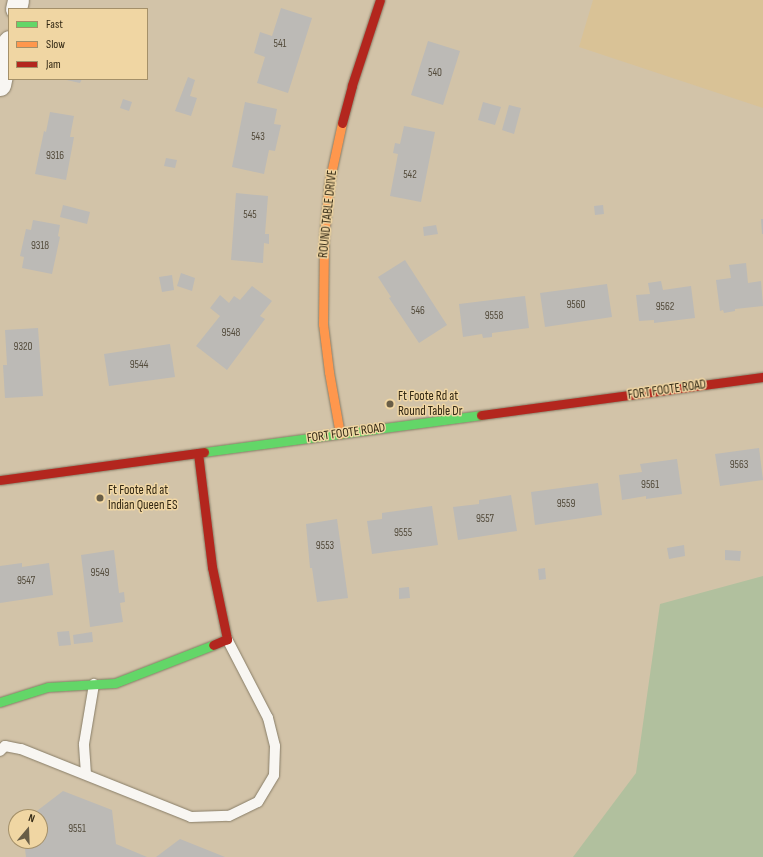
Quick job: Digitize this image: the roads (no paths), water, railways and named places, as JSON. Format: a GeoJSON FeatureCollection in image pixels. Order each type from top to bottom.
{"type":"FeatureCollection","features":[{"type":"Feature","properties":{"kind":"street","name":"ROUND TABLE DRIVE"},"geometry":{"type":"LineString","coordinates":[[340,434],[329,372],[323,324],[324,229],[329,183],[339,135],[352,86],[380,0]]}},
{"type":"Feature","properties":{"kind":"street"},"geometry":{"type":"LineString","coordinates":[[0,85],[8,46]]}},
{"type":"Feature","properties":{"kind":"street","name":"FORT FOOTE ROAD"},"geometry":{"type":"LineString","coordinates":[[0,480],[763,377]]}},
{"type":"Feature","properties":{"kind":"street"},"geometry":{"type":"LineString","coordinates":[[0,702],[48,687],[114,683],[227,639],[212,567],[198,453]]}},
{"type":"Feature","properties":{"kind":"lane"},"geometry":{"type":"LineString","coordinates":[[0,751],[5,746],[22,748],[191,817],[229,816],[258,802],[274,775],[275,746],[268,718],[227,639]]}},
{"type":"Feature","properties":{"kind":"lane"},"geometry":{"type":"LineString","coordinates":[[86,774],[84,744],[94,684]]}},
{"type":"Feature","properties":{"kind":"place","name":"Ft Foote Rd at Round Table Dr"},"geometry":{"type":"Point","coordinates":[390,404]}},
{"type":"Feature","properties":{"kind":"place","name":"Ft Foote Rd at Indian Queen ES"},"geometry":{"type":"Point","coordinates":[100,498]}}]}
